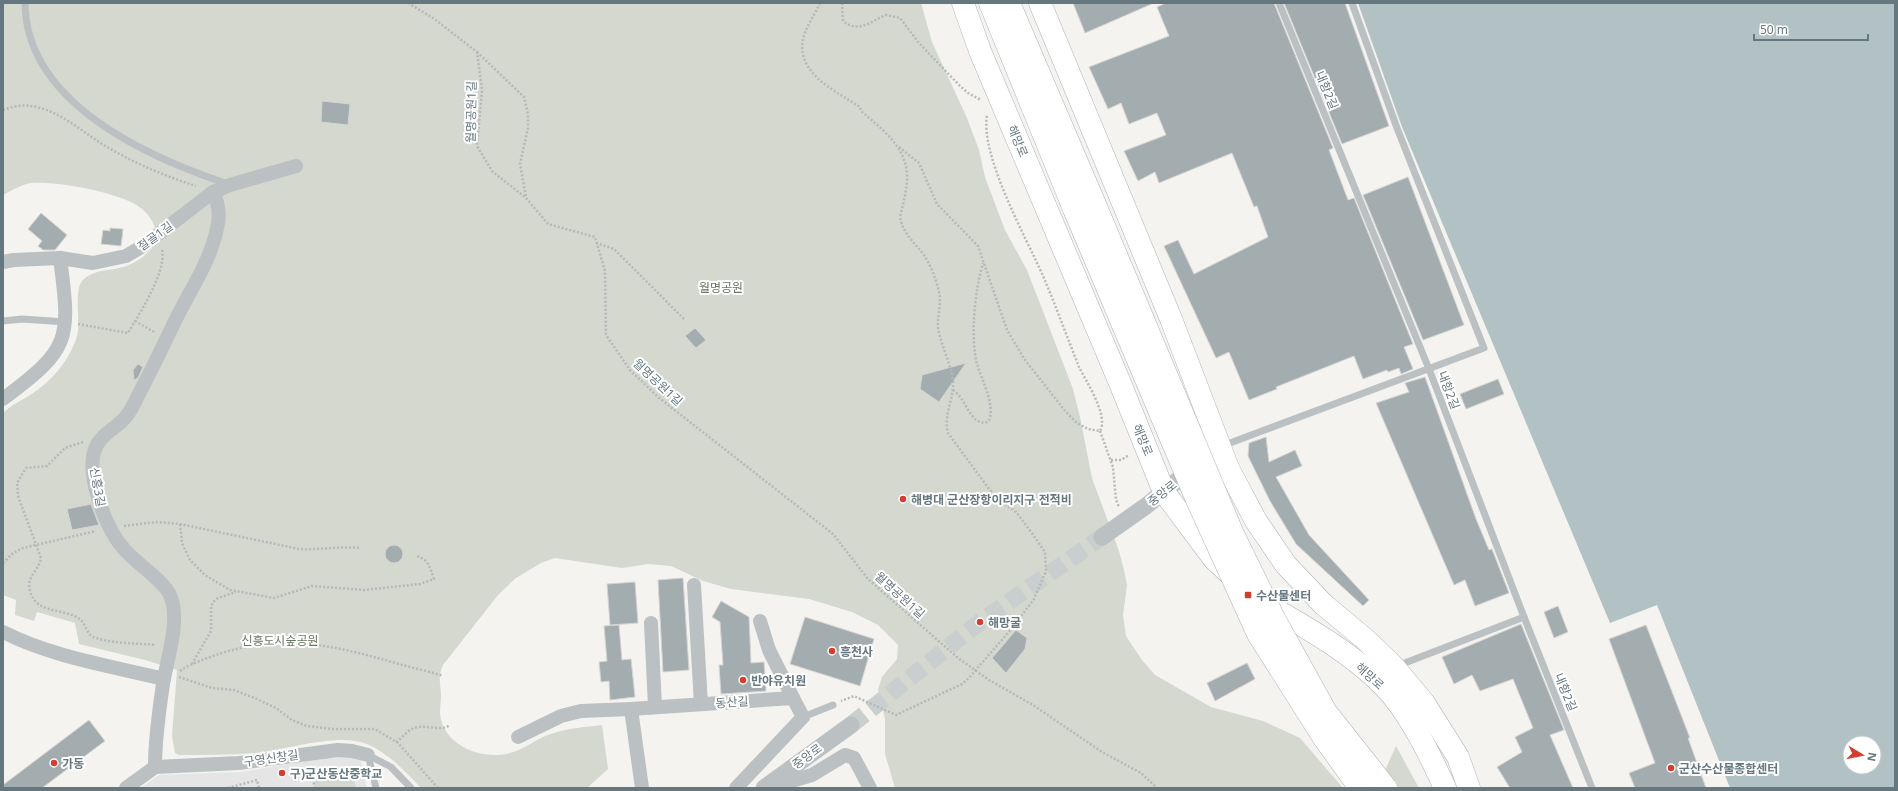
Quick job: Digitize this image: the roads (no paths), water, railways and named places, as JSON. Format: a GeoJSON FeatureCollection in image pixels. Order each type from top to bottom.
{"type":"FeatureCollection","features":[{"type":"Feature","properties":{"kind":"main road","name":"해망로"},"geometry":{"type":"LineString","coordinates":[[963,3],[980,51],[1120,383],[1164,492],[1214,559],[1257,598],[1308,628],[1356,662],[1383,684],[1406,715],[1428,749],[1445,788]]}},
{"type":"Feature","properties":{"kind":"main road"},"geometry":{"type":"LineString","coordinates":[[990,3],[1074,209],[1197,500],[1258,634],[1324,738],[1360,788]]}},
{"type":"Feature","properties":{"kind":"main road"},"geometry":{"type":"LineString","coordinates":[[1009,3],[1232,532],[1275,620],[1326,712],[1386,788]]}},
{"type":"Feature","properties":{"kind":"main road","name":"해망로"},"geometry":{"type":"LineString","coordinates":[[1040,3],[1188,363],[1228,468],[1256,521],[1286,565],[1324,605],[1365,639],[1394,667],[1424,703],[1458,757],[1469,788]]}},
{"type":"Feature","properties":{"kind":"main road"},"geometry":{"type":"LineString","coordinates":[[1120,383],[1149,412],[1163,423],[1177,422],[1189,411],[1193,394],[1188,363]]}},
{"type":"Feature","properties":{"kind":"street","name":"절골1길"},"geometry":{"type":"LineString","coordinates":[[3,262],[14,260],[60,258],[93,263],[126,256],[154,237],[213,192],[230,185],[296,166]]}},
{"type":"Feature","properties":{"kind":"street","name":"신흥3길"},"geometry":{"type":"LineString","coordinates":[[155,767],[156,737],[174,621],[171,596],[163,586],[123,549],[110,528],[102,511],[93,471],[94,452],[99,440],[128,414],[206,263],[212,247],[219,213],[217,200],[213,192]]}},
{"type":"Feature","properties":{"kind":"street"},"geometry":{"type":"LineString","coordinates":[[3,399],[33,377],[56,353],[63,339],[66,322],[66,308],[60,258]]}},
{"type":"Feature","properties":{"kind":"street","name":"중앙로"},"geometry":{"type":"LineString","coordinates":[[1102,537],[1164,492],[1220,446]]}},
{"type":"Feature","properties":{"kind":"street"},"geometry":{"type":"LineString","coordinates":[[694,585],[701,704]]}},
{"type":"Feature","properties":{"kind":"street"},"geometry":{"type":"LineString","coordinates":[[736,788],[803,717],[769,650],[760,621]]}},
{"type":"Feature","properties":{"kind":"street"},"geometry":{"type":"LineString","coordinates":[[651,623],[655,707]]}},
{"type":"Feature","properties":{"kind":"street"},"geometry":{"type":"LineString","coordinates":[[3,632],[18,640],[50,650],[164,679]]}},
{"type":"Feature","properties":{"kind":"street","name":"동산길"},"geometry":{"type":"LineString","coordinates":[[518,737],[546,722],[581,711],[793,698]]}},
{"type":"Feature","properties":{"kind":"street"},"geometry":{"type":"LineString","coordinates":[[631,709],[642,788]]}},
{"type":"Feature","properties":{"kind":"street","name":"중앙로"},"geometry":{"type":"LineString","coordinates":[[764,788],[851,725]]}},
{"type":"Feature","properties":{"kind":"street","name":"구영신창길"},"geometry":{"type":"LineString","coordinates":[[155,767],[239,763],[338,750],[352,751],[368,755]]}},
{"type":"Feature","properties":{"kind":"street"},"geometry":{"type":"LineString","coordinates":[[768,788],[812,775],[845,755],[854,758],[870,788]]}},
{"type":"Feature","properties":{"kind":"street"},"geometry":{"type":"LineString","coordinates":[[126,788],[155,767]]}},
{"type":"Feature","properties":{"kind":"lane"},"geometry":{"type":"LineString","coordinates":[[25,3],[25,17],[36,51],[55,85],[73,103],[102,124],[142,148],[185,168],[230,185]]}},
{"type":"Feature","properties":{"kind":"lane","name":"내항2길"},"geometry":{"type":"LineString","coordinates":[[1279,3],[1429,369],[1524,617],[1592,788]]}},
{"type":"Feature","properties":{"kind":"lane"},"geometry":{"type":"LineString","coordinates":[[1220,446],[1484,348],[1397,128],[1352,3]]}},
{"type":"Feature","properties":{"kind":"lane"},"geometry":{"type":"LineString","coordinates":[[3,321],[22,319],[66,322]]}},
{"type":"Feature","properties":{"kind":"lane"},"geometry":{"type":"LineString","coordinates":[[1394,667],[1524,617]]}},
{"type":"Feature","properties":{"kind":"lane"},"geometry":{"type":"LineString","coordinates":[[803,717],[833,705]]}},
{"type":"Feature","properties":{"kind":"lane"},"geometry":{"type":"LineString","coordinates":[[368,755],[376,788]]}},
{"type":"Feature","properties":{"kind":"lane","name":"구영신창길"},"geometry":{"type":"LineString","coordinates":[[368,755],[391,767],[411,788]]}},
{"type":"Feature","properties":{"kind":"tunnel"},"geometry":{"type":"LineString","coordinates":[[851,725],[980,622],[1102,537]]}},
{"type":"Feature","properties":{"kind":"place","name":"해병대 군산장항이리지구 전적비"},"geometry":{"type":"Point","coordinates":[903,499]}},
{"type":"Feature","properties":{"kind":"place","name":"수산물센터"},"geometry":{"type":"Point","coordinates":[1248,595]}},
{"type":"Feature","properties":{"kind":"place","name":"해망굴"},"geometry":{"type":"Point","coordinates":[980,622]}},
{"type":"Feature","properties":{"kind":"place","name":"흥천사"},"geometry":{"type":"Point","coordinates":[832,651]}},
{"type":"Feature","properties":{"kind":"place","name":"반야유치원"},"geometry":{"type":"Point","coordinates":[743,680]}},
{"type":"Feature","properties":{"kind":"place","name":"가동"},"geometry":{"type":"Point","coordinates":[54,763]}},
{"type":"Feature","properties":{"kind":"place","name":"군산수산물종합센터"},"geometry":{"type":"Point","coordinates":[1671,768]}},
{"type":"Feature","properties":{"kind":"place","name":"구)군산동산중학교"},"geometry":{"type":"Point","coordinates":[282,773]}},
{"type":"Feature","properties":{"kind":"park label","name":"월명공원"},"geometry":{"type":"Point","coordinates":[721,287]}},
{"type":"Feature","properties":{"kind":"park label","name":"신흥도시숲공원"},"geometry":{"type":"Point","coordinates":[280,640]}}]}
